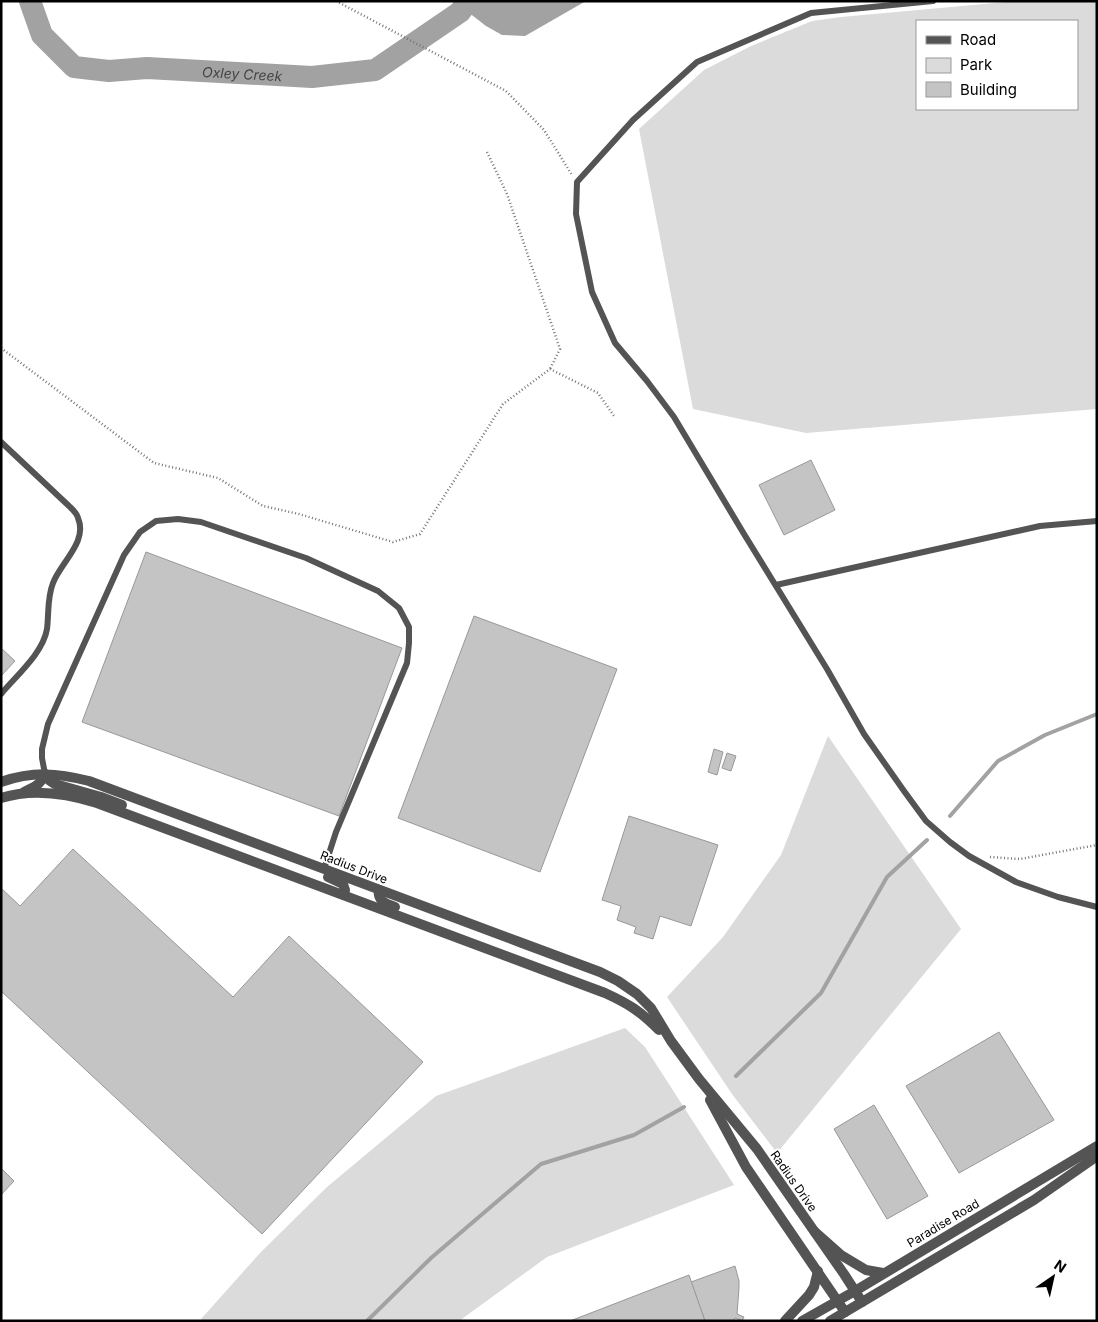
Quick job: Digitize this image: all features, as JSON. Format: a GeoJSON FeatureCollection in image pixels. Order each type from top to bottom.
{"type":"FeatureCollection","features":[{"type":"Feature","properties":{"kind":"street","name":"Radius Drive"},"geometry":{"type":"LineString","coordinates":[[1,782],[23,776],[46,774],[67,775],[89,781],[600,972],[618,981],[637,994],[651,1008],[671,1041],[699,1079],[757,1149],[862,1302]]}},
{"type":"Feature","properties":{"kind":"street"},"geometry":{"type":"LineString","coordinates":[[16,795],[34,787],[42,781],[46,774]]}},
{"type":"Feature","properties":{"kind":"street"},"geometry":{"type":"LineString","coordinates":[[46,774],[49,780],[55,784],[101,796],[132,809],[154,824]]}},
{"type":"Feature","properties":{"kind":"street","name":"Radius Drive"},"geometry":{"type":"LineString","coordinates":[[1,798],[31,793],[58,793],[80,797],[482,946],[625,1002],[643,1014],[671,1041]]}},
{"type":"Feature","properties":{"kind":"street"},"geometry":{"type":"LineString","coordinates":[[244,838],[270,855],[336,880],[343,884],[344,895]]}},
{"type":"Feature","properties":{"kind":"street"},"geometry":{"type":"LineString","coordinates":[[380,890],[378,894],[380,900],[385,904],[447,926],[482,946]]}},
{"type":"Feature","properties":{"kind":"street","name":"Radius Drive"},"geometry":{"type":"LineString","coordinates":[[699,1079],[746,1167],[845,1312]]}},
{"type":"Feature","properties":{"kind":"street","name":"Paradise Road"},"geometry":{"type":"LineString","coordinates":[[802,1321],[1097,1146]]}},
{"type":"Feature","properties":{"kind":"street"},"geometry":{"type":"LineString","coordinates":[[830,1321],[1034,1200],[1097,1156]]}},
{"type":"Feature","properties":{"kind":"street"},"geometry":{"type":"LineString","coordinates":[[815,1232],[841,1255],[866,1270],[884,1273]]}},
{"type":"Feature","properties":{"kind":"street"},"geometry":{"type":"LineString","coordinates":[[785,1321],[814,1287],[818,1271]]}},
{"type":"Feature","properties":{"kind":"lane"},"geometry":{"type":"LineString","coordinates":[[933,1],[811,13],[697,62],[633,120],[577,182],[576,214],[592,292],[615,343],[674,416],[827,669],[864,734],[926,821],[969,856],[1016,882],[1058,897],[1097,907]]}},
{"type":"Feature","properties":{"kind":"lane"},"geometry":{"type":"LineString","coordinates":[[1,442],[69,506],[78,516],[80,525],[77,543],[53,582],[44,640],[36,654],[1,694]]}},
{"type":"Feature","properties":{"kind":"lane"},"geometry":{"type":"LineString","coordinates":[[46,774],[42,749],[48,724],[124,555],[140,532],[156,521],[178,519],[201,522],[306,558],[378,591],[399,608],[408,627],[407,663],[336,832],[324,869]]}},
{"type":"Feature","properties":{"kind":"lane"},"geometry":{"type":"LineString","coordinates":[[776,584],[1040,526],[1097,521]]}},
{"type":"Feature","properties":{"kind":"path"},"geometry":{"type":"LineString","coordinates":[[336,1],[506,91],[544,130],[577,182]]}},
{"type":"Feature","properties":{"kind":"path"},"geometry":{"type":"LineString","coordinates":[[1,348],[154,463],[218,478],[263,506],[299,514],[393,542],[420,534],[503,404],[550,369],[560,349],[507,194],[487,152]]}},
{"type":"Feature","properties":{"kind":"path"},"geometry":{"type":"LineString","coordinates":[[550,369],[598,393],[614,416]]}},
{"type":"Feature","properties":{"kind":"path"},"geometry":{"type":"LineString","coordinates":[[969,856],[1020,859],[1097,845]]}},
{"type":"Feature","properties":{"kind":"green space"},"geometry":{"type":"Polygon","coordinates":[[[1017,1],[1097,1],[1097,409],[806,433],[693,409],[639,129],[704,70],[751,46],[812,21],[1017,1]]]}},
{"type":"Feature","properties":{"kind":"green space"},"geometry":{"type":"Polygon","coordinates":[[[828,736],[961,929],[777,1153],[732,1094],[667,997],[723,937],[781,855],[828,736]]]}},
{"type":"Feature","properties":{"kind":"green space"},"geometry":{"type":"Polygon","coordinates":[[[625,1028],[645,1047],[734,1185],[547,1257],[459,1321],[203,1321],[201,1319],[260,1253],[327,1187],[436,1096],[625,1028]]]}},
{"type":"Feature","properties":{"kind":"shaded area"},"geometry":{"type":"Polygon","coordinates":[[[462,1],[586,1],[525,36],[502,35],[486,26],[468,12],[460,12],[462,1]]]}},
{"type":"Feature","properties":{"kind":"building"},"geometry":{"type":"Polygon","coordinates":[[[811,460],[835,510],[784,535],[759,485],[811,460]]]}},
{"type":"Feature","properties":{"kind":"building"},"geometry":{"type":"Polygon","coordinates":[[[146,552],[402,648],[339,816],[82,722],[146,552]]]}},
{"type":"Feature","properties":{"kind":"building"},"geometry":{"type":"Polygon","coordinates":[[[474,616],[617,669],[540,872],[398,818],[474,616]]]}},
{"type":"Feature","properties":{"kind":"building"},"geometry":{"type":"Polygon","coordinates":[[[1,648],[15,661],[1,676],[1,648]]]}},
{"type":"Feature","properties":{"kind":"building"},"geometry":{"type":"Polygon","coordinates":[[[714,749],[723,752],[717,775],[708,772],[714,749]]]}},
{"type":"Feature","properties":{"kind":"building"},"geometry":{"type":"Polygon","coordinates":[[[727,753],[736,756],[731,771],[722,768],[727,753]]]}},
{"type":"Feature","properties":{"kind":"building"},"geometry":{"type":"Polygon","coordinates":[[[629,816],[718,845],[691,926],[660,916],[653,939],[634,933],[636,927],[617,920],[621,906],[602,900],[629,816]]]}},
{"type":"Feature","properties":{"kind":"building"},"geometry":{"type":"Polygon","coordinates":[[[73,849],[233,997],[289,936],[423,1062],[262,1234],[1,991],[1,888],[20,906],[73,849]]]}},
{"type":"Feature","properties":{"kind":"building"},"geometry":{"type":"Polygon","coordinates":[[[999,1032],[1054,1120],[959,1173],[906,1086],[999,1032]]]}},
{"type":"Feature","properties":{"kind":"building"},"geometry":{"type":"Polygon","coordinates":[[[874,1105],[928,1196],[887,1219],[834,1129],[874,1105]]]}},
{"type":"Feature","properties":{"kind":"building"},"geometry":{"type":"Polygon","coordinates":[[[1,1168],[14,1181],[1,1195],[1,1168]]]}},
{"type":"Feature","properties":{"kind":"building"},"geometry":{"type":"Polygon","coordinates":[[[735,1266],[739,1281],[737,1314],[744,1317],[742,1321],[735,1318],[734,1321],[705,1321],[691,1282],[735,1266]]]}},
{"type":"Feature","properties":{"kind":"building"},"geometry":{"type":"Polygon","coordinates":[[[689,1275],[705,1321],[570,1321],[689,1275]]]}},
{"type":"Feature","properties":{"kind":"waterway","name":"Oxley Creek"},"geometry":{"type":"LineString","coordinates":[[30,1],[42,35],[74,67],[109,71],[147,68],[312,77],[375,70],[460,12],[468,1]]}},
{"type":"Feature","properties":{"kind":"waterway"},"geometry":{"type":"LineString","coordinates":[[950,816],[998,761],[1045,735],[1097,714]]}},
{"type":"Feature","properties":{"kind":"waterway"},"geometry":{"type":"LineString","coordinates":[[736,1076],[821,993],[887,877],[927,840]]}},
{"type":"Feature","properties":{"kind":"waterway"},"geometry":{"type":"LineString","coordinates":[[367,1321],[431,1258],[541,1164],[634,1135],[684,1107]]}}]}
